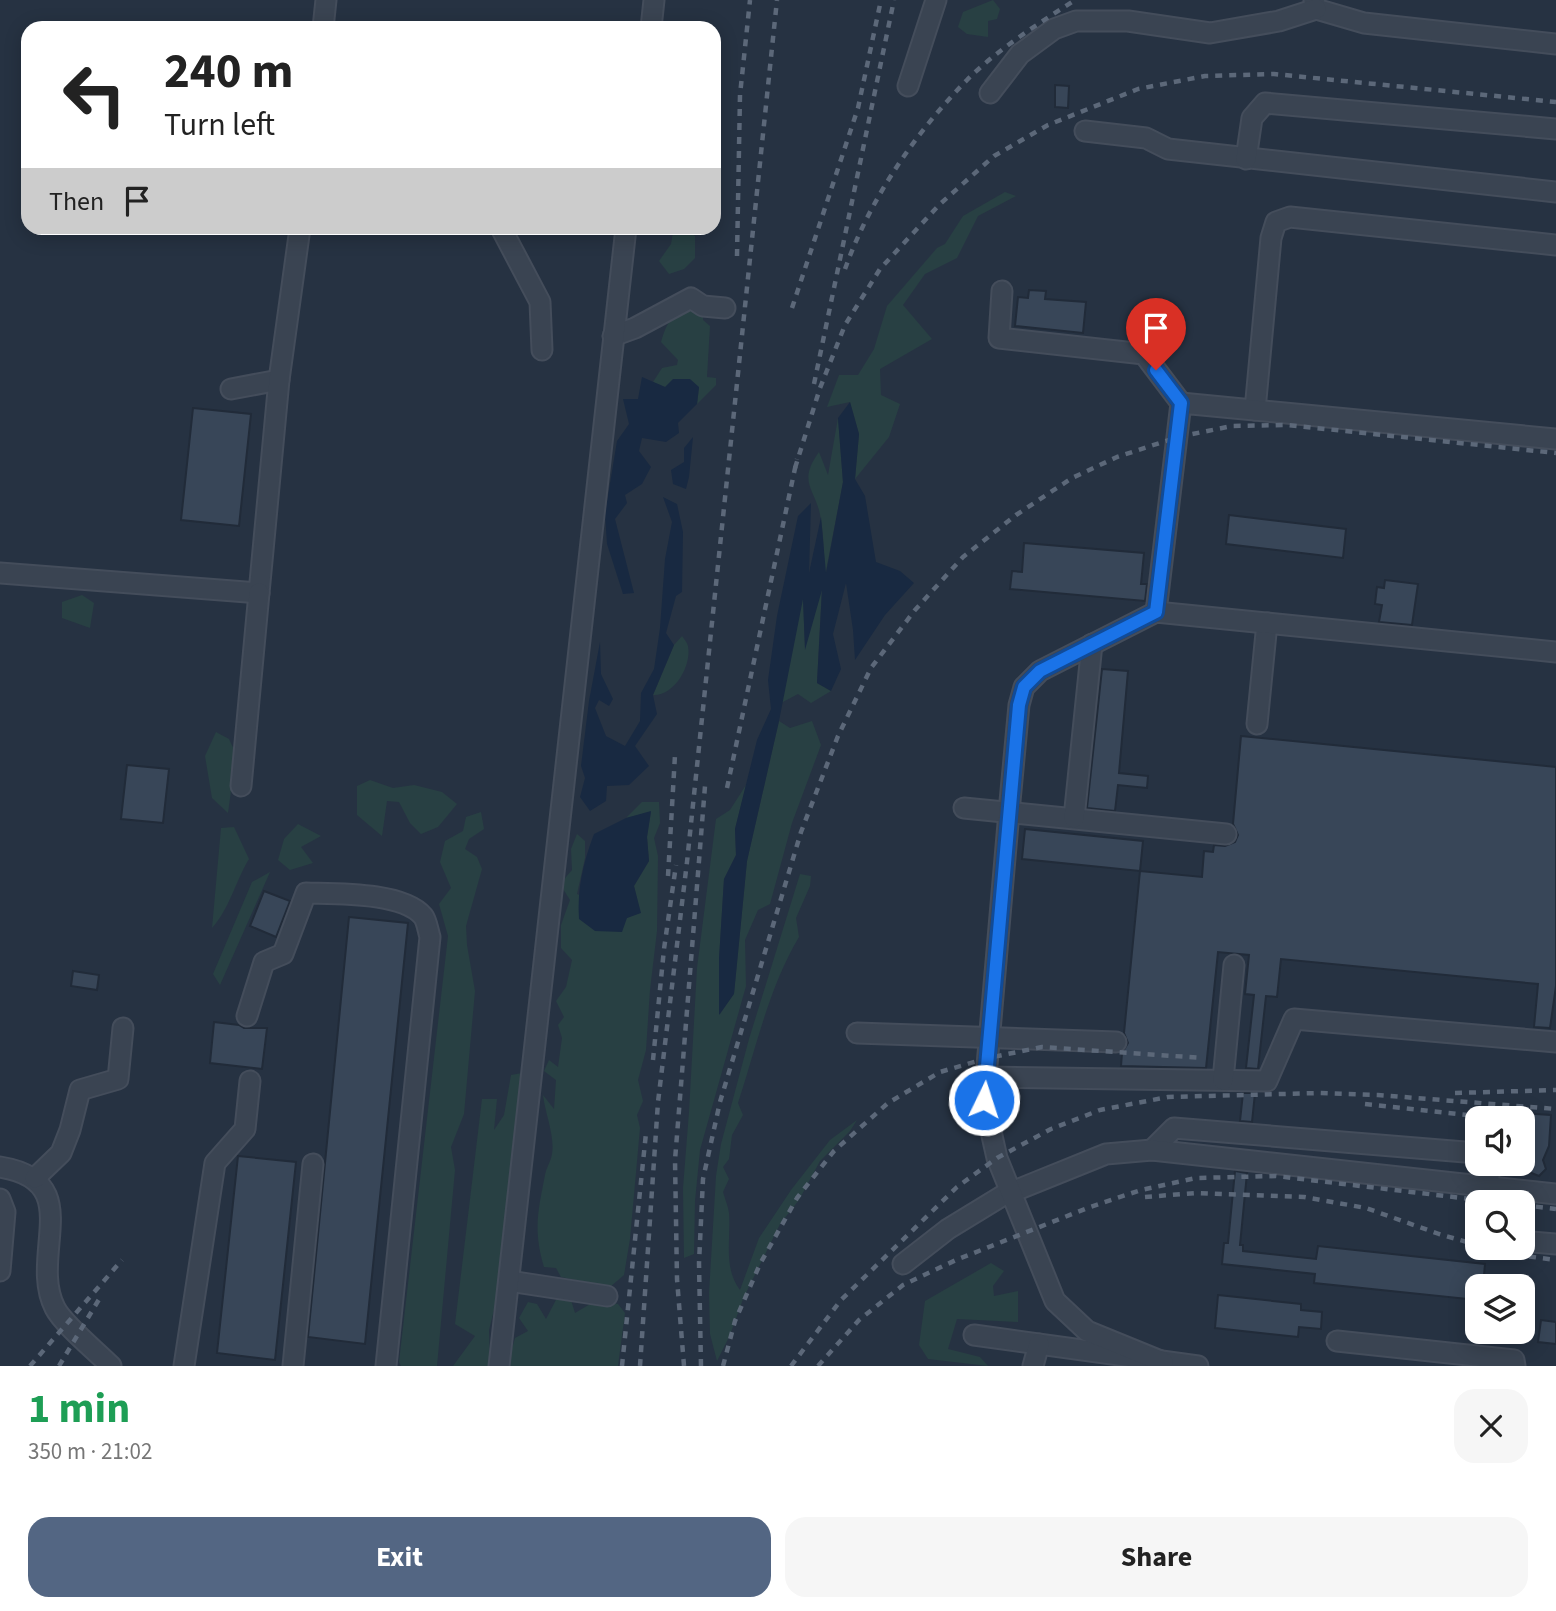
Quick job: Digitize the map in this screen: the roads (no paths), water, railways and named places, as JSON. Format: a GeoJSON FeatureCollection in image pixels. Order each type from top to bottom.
{"type":"FeatureCollection","features":[{"type":"Feature","properties":{"kind":"street"},"geometry":{"type":"LineString","coordinates":[[324,21],[327,0]]}},
{"type":"Feature","properties":{"kind":"street"},"geometry":{"type":"LineString","coordinates":[[652,21],[654,0]]}},
{"type":"Feature","properties":{"kind":"street"},"geometry":{"type":"LineString","coordinates":[[908,86],[936,0]]}},
{"type":"Feature","properties":{"kind":"street"},"geometry":{"type":"LineString","coordinates":[[990,93],[1020,54],[1054,29],[1076,21],[1128,21],[1210,33],[1279,21],[1315,4],[1364,23],[1556,44]]}},
{"type":"Feature","properties":{"kind":"street"},"geometry":{"type":"LineString","coordinates":[[1246,159],[1252,118],[1265,103],[1556,129]]}},
{"type":"Feature","properties":{"kind":"street"},"geometry":{"type":"LineString","coordinates":[[1085,131],[1146,138],[1168,149],[1556,192]]}},
{"type":"Feature","properties":{"kind":"street"},"geometry":{"type":"LineString","coordinates":[[1255,410],[1271,238],[1276,222],[1290,217],[1556,245]]}},
{"type":"Feature","properties":{"kind":"street"},"geometry":{"type":"LineString","coordinates":[[241,786],[279,380],[299,235]]}},
{"type":"Feature","properties":{"kind":"street"},"geometry":{"type":"LineString","coordinates":[[505,235],[540,302],[542,349]]}},
{"type":"Feature","properties":{"kind":"street"},"geometry":{"type":"LineString","coordinates":[[499,1366],[625,235]]}},
{"type":"Feature","properties":{"kind":"street"},"geometry":{"type":"LineString","coordinates":[[1002,291],[999,338],[1144,354],[1181,403],[1156,612]]}},
{"type":"Feature","properties":{"kind":"street"},"geometry":{"type":"LineString","coordinates":[[613,336],[635,328],[691,298],[703,306],[725,308]]}},
{"type":"Feature","properties":{"kind":"street"},"geometry":{"type":"LineString","coordinates":[[231,389],[279,380]]}},
{"type":"Feature","properties":{"kind":"street"},"geometry":{"type":"LineString","coordinates":[[1181,403],[1556,439]]}},
{"type":"Feature","properties":{"kind":"street"},"geometry":{"type":"LineString","coordinates":[[0,573],[259,593]]}},
{"type":"Feature","properties":{"kind":"street"},"geometry":{"type":"LineString","coordinates":[[1163,1362],[1087,1331],[1055,1301],[997,1158],[984,1100],[1019,705],[1024,687],[1040,671],[1156,612],[1556,652]]}},
{"type":"Feature","properties":{"kind":"street"},"geometry":{"type":"LineString","coordinates":[[1257,723],[1267,623]]}},
{"type":"Feature","properties":{"kind":"street"},"geometry":{"type":"LineString","coordinates":[[1074,818],[1092,644]]}},
{"type":"Feature","properties":{"kind":"street"},"geometry":{"type":"LineString","coordinates":[[964,808],[1226,834]]}},
{"type":"Feature","properties":{"kind":"street"},"geometry":{"type":"LineString","coordinates":[[247,1016],[264,962],[283,954],[306,893],[355,895],[406,904],[424,917],[430,937],[386,1366]]}},
{"type":"Feature","properties":{"kind":"street"},"geometry":{"type":"LineString","coordinates":[[1223,1080],[1234,965]]}},
{"type":"Feature","properties":{"kind":"street"},"geometry":{"type":"LineString","coordinates":[[986,1077],[1267,1081],[1294,1019],[1556,1042]]}},
{"type":"Feature","properties":{"kind":"street"},"geometry":{"type":"LineString","coordinates":[[35,1178],[61,1153],[80,1090],[118,1079],[123,1028]]}},
{"type":"Feature","properties":{"kind":"street"},"geometry":{"type":"LineString","coordinates":[[857,1033],[1116,1042]]}},
{"type":"Feature","properties":{"kind":"street"},"geometry":{"type":"LineString","coordinates":[[184,1366],[215,1163],[245,1129],[250,1081]]}},
{"type":"Feature","properties":{"kind":"street"},"geometry":{"type":"LineString","coordinates":[[1152,1150],[1174,1128],[1465,1152]]}},
{"type":"Feature","properties":{"kind":"street"},"geometry":{"type":"LineString","coordinates":[[903,1264],[948,1229],[1010,1193],[1106,1154],[1152,1150],[1556,1194]]}},
{"type":"Feature","properties":{"kind":"street"},"geometry":{"type":"LineString","coordinates":[[293,1366],[313,1164]]}},
{"type":"Feature","properties":{"kind":"street"},"geometry":{"type":"LineString","coordinates":[[0,1167],[35,1178],[50,1203],[46,1273],[55,1310],[111,1366]]}},
{"type":"Feature","properties":{"kind":"street"},"geometry":{"type":"LineString","coordinates":[[1488,1186],[1489,1176]]}},
{"type":"Feature","properties":{"kind":"street"},"geometry":{"type":"LineString","coordinates":[[0,1199],[5,1212],[0,1271]]}},
{"type":"Feature","properties":{"kind":"street"},"geometry":{"type":"LineString","coordinates":[[1535,1242],[1556,1244]]}},
{"type":"Feature","properties":{"kind":"street"},"geometry":{"type":"LineString","coordinates":[[509,1281],[607,1296]]}},
{"type":"Feature","properties":{"kind":"street"},"geometry":{"type":"LineString","coordinates":[[974,1335],[1198,1366]]}},
{"type":"Feature","properties":{"kind":"street"},"geometry":{"type":"LineString","coordinates":[[1337,1341],[1514,1360],[1515,1366]]}},
{"type":"Feature","properties":{"kind":"street"},"geometry":{"type":"LineString","coordinates":[[1033,1366],[1039,1344]]}},
{"type":"Feature","properties":{"kind":"water"},"geometry":{"type":"Polygon","coordinates":[[[642,377],[665,387],[673,379],[690,379],[699,387],[697,404],[678,423],[679,433],[666,442],[642,438],[639,451],[651,467],[642,484],[625,495],[627,503],[615,519],[634,593],[623,594],[607,544],[605,514],[617,441],[629,424],[623,399],[638,399],[642,377]]]}},
{"type":"Feature","properties":{"kind":"water"},"geometry":{"type":"Polygon","coordinates":[[[850,402],[859,434],[855,479],[865,496],[876,562],[900,571],[914,583],[885,615],[855,660],[846,583],[833,634],[841,669],[831,691],[817,683],[822,590],[805,650],[803,599],[747,861],[734,994],[719,1015],[724,879],[736,855],[735,829],[757,740],[771,709],[768,680],[777,616],[798,516],[811,503],[809,573],[821,517],[826,573],[843,482],[838,418],[850,402]]]}},
{"type":"Feature","properties":{"kind":"water"},"geometry":{"type":"Polygon","coordinates":[[[693,437],[686,489],[673,484],[671,470],[684,462],[684,448],[693,437]]]}},
{"type":"Feature","properties":{"kind":"water"},"geometry":{"type":"Polygon","coordinates":[[[663,497],[677,504],[683,532],[682,592],[676,596],[666,633],[674,645],[653,695],[657,714],[635,746],[649,766],[629,785],[607,786],[606,801],[590,811],[580,797],[585,778],[581,766],[600,642],[601,674],[613,699],[609,706],[599,700],[595,708],[606,736],[625,746],[640,721],[641,693],[654,669],[665,559],[672,522],[663,497]]]}},
{"type":"Feature","properties":{"kind":"water"},"geometry":{"type":"Polygon","coordinates":[[[651,811],[647,837],[649,861],[634,886],[641,913],[627,918],[622,932],[595,931],[579,919],[582,876],[594,834],[626,818],[651,811]]]}},
{"type":"Feature","properties":{"kind":"railway"},"geometry":{"type":"LineString","coordinates":[[737,256],[740,95],[750,0]]}},
{"type":"Feature","properties":{"kind":"railway"},"geometry":{"type":"LineString","coordinates":[[640,1366],[658,1102],[687,862],[777,0]]}},
{"type":"Feature","properties":{"kind":"railway"},"geometry":{"type":"LineString","coordinates":[[792,308],[858,108],[881,0]]}},
{"type":"Feature","properties":{"kind":"railway"},"geometry":{"type":"LineString","coordinates":[[814,384],[894,0]]}},
{"type":"Feature","properties":{"kind":"railway"},"geometry":{"type":"LineString","coordinates":[[845,269],[881,192],[912,145],[948,100],[992,58],[1075,0]]}},
{"type":"Feature","properties":{"kind":"railway"},"geometry":{"type":"LineString","coordinates":[[795,468],[820,388],[845,325],[880,269],[939,205],[994,156],[1048,125],[1138,89],[1205,76],[1274,74],[1556,102]]}},
{"type":"Feature","properties":{"kind":"railway"},"geometry":{"type":"LineString","coordinates":[[701,1366],[699,1263],[703,1179],[720,1102],[801,832],[838,736],[871,668],[915,610],[963,557],[1016,515],[1072,478],[1117,457],[1178,437],[1232,426],[1287,425],[1556,453]]}},
{"type":"Feature","properties":{"kind":"railway"},"geometry":{"type":"LineString","coordinates":[[727,788],[797,459]]}},
{"type":"Feature","properties":{"kind":"railway"},"geometry":{"type":"LineString","coordinates":[[668,876],[675,755]]}},
{"type":"Feature","properties":{"kind":"railway"},"geometry":{"type":"LineString","coordinates":[[684,1366],[677,1279],[675,1160],[705,786]]}},
{"type":"Feature","properties":{"kind":"railway"},"geometry":{"type":"LineString","coordinates":[[653,1060],[676,865]]}},
{"type":"Feature","properties":{"kind":"railway"},"geometry":{"type":"LineString","coordinates":[[723,1366],[735,1321],[760,1264],[797,1198],[834,1151],[888,1103],[940,1072],[988,1058],[1042,1047],[1203,1058]]}},
{"type":"Feature","properties":{"kind":"railway"},"geometry":{"type":"LineString","coordinates":[[1455,1093],[1556,1090]]}},
{"type":"Feature","properties":{"kind":"railway"},"geometry":{"type":"LineString","coordinates":[[791,1366],[841,1300],[957,1187],[997,1158],[1051,1129],[1100,1110],[1168,1097],[1320,1093],[1556,1109]]}},
{"type":"Feature","properties":{"kind":"railway"},"geometry":{"type":"LineString","coordinates":[[1365,1104],[1465,1115]]}},
{"type":"Feature","properties":{"kind":"railway"},"geometry":{"type":"LineString","coordinates":[[622,1366],[646,1133]]}},
{"type":"Feature","properties":{"kind":"railway"},"geometry":{"type":"LineString","coordinates":[[818,1366],[859,1320],[903,1285],[956,1260],[1090,1207],[1141,1190],[1196,1178],[1276,1176],[1465,1198]]}},
{"type":"Feature","properties":{"kind":"railway"},"geometry":{"type":"LineString","coordinates":[[1145,1197],[1196,1193],[1304,1197],[1366,1208],[1465,1242]]}},
{"type":"Feature","properties":{"kind":"railway"},"geometry":{"type":"LineString","coordinates":[[1535,1207],[1556,1209]]}},
{"type":"Feature","properties":{"kind":"railway"},"geometry":{"type":"LineString","coordinates":[[1535,1257],[1556,1260]]}},
{"type":"Feature","properties":{"kind":"railway"},"geometry":{"type":"LineString","coordinates":[[30,1366],[122,1260]]}},
{"type":"Feature","properties":{"kind":"railway"},"geometry":{"type":"LineString","coordinates":[[59,1366],[101,1296]]}}]}
